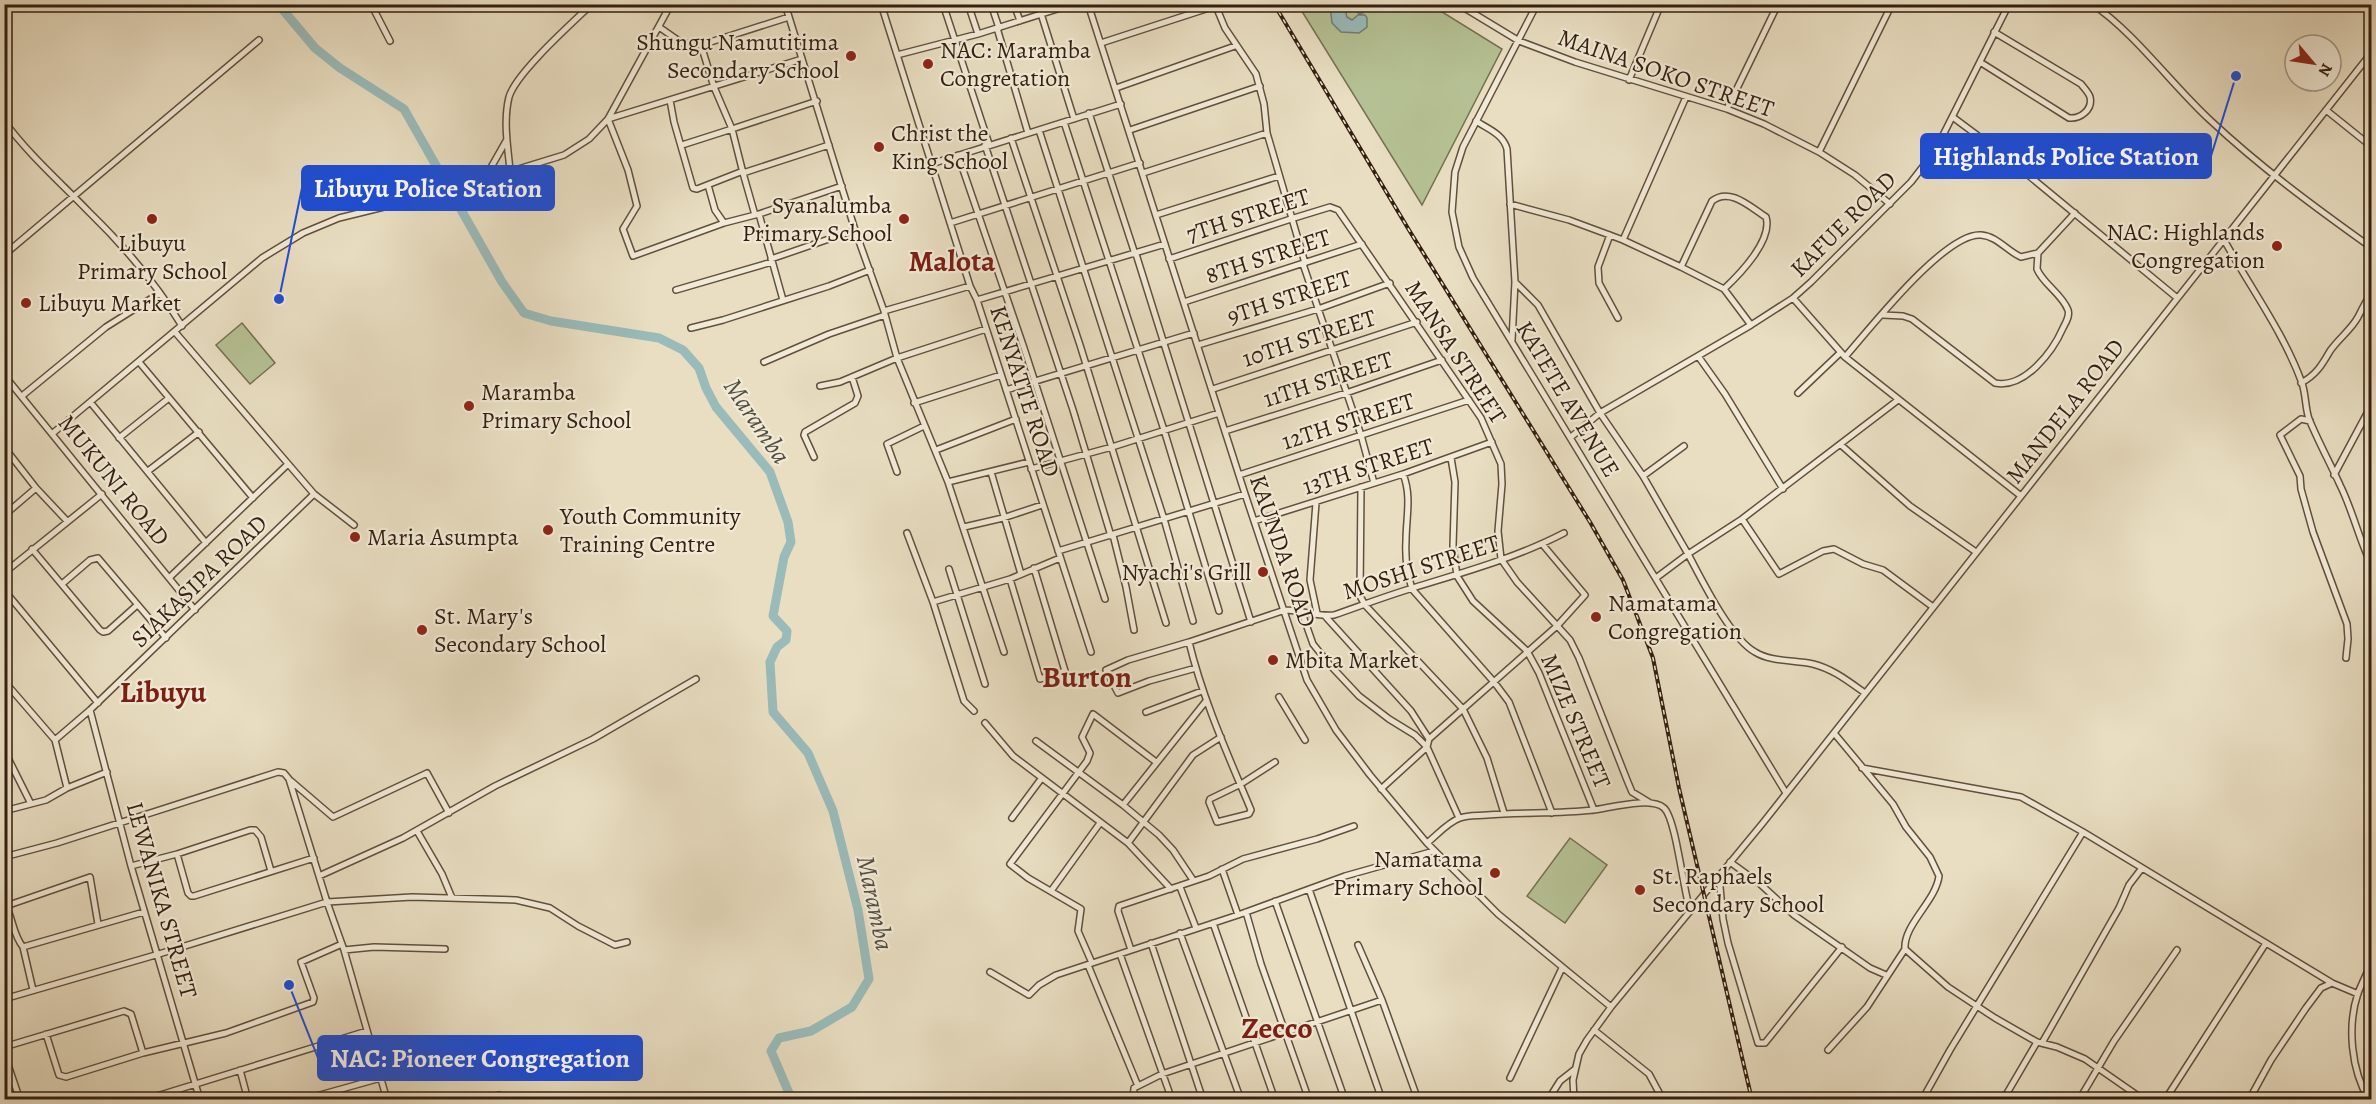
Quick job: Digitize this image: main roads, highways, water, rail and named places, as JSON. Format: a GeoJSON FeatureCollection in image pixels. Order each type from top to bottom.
{"type":"FeatureCollection","features":[{"type":"Feature","properties":{"kind":"water"},"geometry":{"type":"Polygon","coordinates":[[[1330,5],[1339,7],[1354,5],[1363,10],[1363,13],[1359,14],[1348,6],[1346,14],[1352,20],[1358,15],[1365,15],[1367,27],[1359,33],[1341,32],[1332,23],[1330,5]]]}},
{"type":"Feature","properties":{"kind":"waterway","name":"Maramba"},"geometry":{"type":"LineString","coordinates":[[278,4],[315,48],[340,68],[404,109],[502,282],[524,313],[551,321],[659,338],[683,350],[699,368],[716,407],[770,472],[788,522],[791,542],[784,557],[773,616],[787,631],[786,640],[777,647],[770,662],[773,712],[808,753],[833,811],[858,910],[869,979],[852,1007],[811,1031],[779,1038],[771,1051],[792,1100]]}},
{"type":"Feature","properties":{"kind":"railway"},"geometry":{"type":"LineString","coordinates":[[1274,4],[1409,230],[1590,522],[1623,580],[1653,658],[1679,788],[1752,1100]]}},
{"type":"Feature","properties":{"kind":"place","name":"Shungu Namutitima Secondary School"},"geometry":{"type":"Point","coordinates":[851,56]}},
{"type":"Feature","properties":{"kind":"place","name":"NAC: Maramba Congretation"},"geometry":{"type":"Point","coordinates":[928,64]}},
{"type":"Feature","properties":{"kind":"place","name":"Highlands Police Station"},"geometry":{"type":"Point","coordinates":[2236,76]}},
{"type":"Feature","properties":{"kind":"place","name":"Christ the King School"},"geometry":{"type":"Point","coordinates":[879,147]}},
{"type":"Feature","properties":{"kind":"place","name":"Libuyu Primary School"},"geometry":{"type":"Point","coordinates":[152,219]}},
{"type":"Feature","properties":{"kind":"place","name":"Syanalumba Primary School"},"geometry":{"type":"Point","coordinates":[904,219]}},
{"type":"Feature","properties":{"kind":"place","name":"NAC: Highlands Congregation"},"geometry":{"type":"Point","coordinates":[2277,246]}},
{"type":"Feature","properties":{"kind":"place","name":"Libuyu Police Station"},"geometry":{"type":"Point","coordinates":[279,299]}},
{"type":"Feature","properties":{"kind":"place","name":"Libuyu Market"},"geometry":{"type":"Point","coordinates":[26,303]}},
{"type":"Feature","properties":{"kind":"place","name":"Maramba Primary School"},"geometry":{"type":"Point","coordinates":[469,406]}},
{"type":"Feature","properties":{"kind":"place","name":"Youth Community Training Centre"},"geometry":{"type":"Point","coordinates":[548,530]}},
{"type":"Feature","properties":{"kind":"place","name":"Maria Asumpta"},"geometry":{"type":"Point","coordinates":[355,537]}},
{"type":"Feature","properties":{"kind":"place","name":"Nyachi's Grill"},"geometry":{"type":"Point","coordinates":[1263,572]}},
{"type":"Feature","properties":{"kind":"place","name":"Namatama Congregation"},"geometry":{"type":"Point","coordinates":[1596,617]}},
{"type":"Feature","properties":{"kind":"place","name":"St. Mary's Secondary School"},"geometry":{"type":"Point","coordinates":[422,630]}},
{"type":"Feature","properties":{"kind":"place","name":"Mbita Market"},"geometry":{"type":"Point","coordinates":[1273,660]}},
{"type":"Feature","properties":{"kind":"place","name":"Namatama Primary School"},"geometry":{"type":"Point","coordinates":[1495,873]}},
{"type":"Feature","properties":{"kind":"place","name":"St. Raphaels Secondary School"},"geometry":{"type":"Point","coordinates":[1640,890]}},
{"type":"Feature","properties":{"kind":"place","name":"NAC: Pioneer Congregation"},"geometry":{"type":"Point","coordinates":[289,985]}},
{"type":"Feature","properties":{"kind":"district","name":"Malota"},"geometry":{"type":"Point","coordinates":[952,261]}},
{"type":"Feature","properties":{"kind":"district","name":"Burton"},"geometry":{"type":"Point","coordinates":[1087,677]}},
{"type":"Feature","properties":{"kind":"district","name":"Libuyu"},"geometry":{"type":"Point","coordinates":[163,692]}},
{"type":"Feature","properties":{"kind":"district","name":"Zecco"},"geometry":{"type":"Point","coordinates":[1277,1028]}}]}
